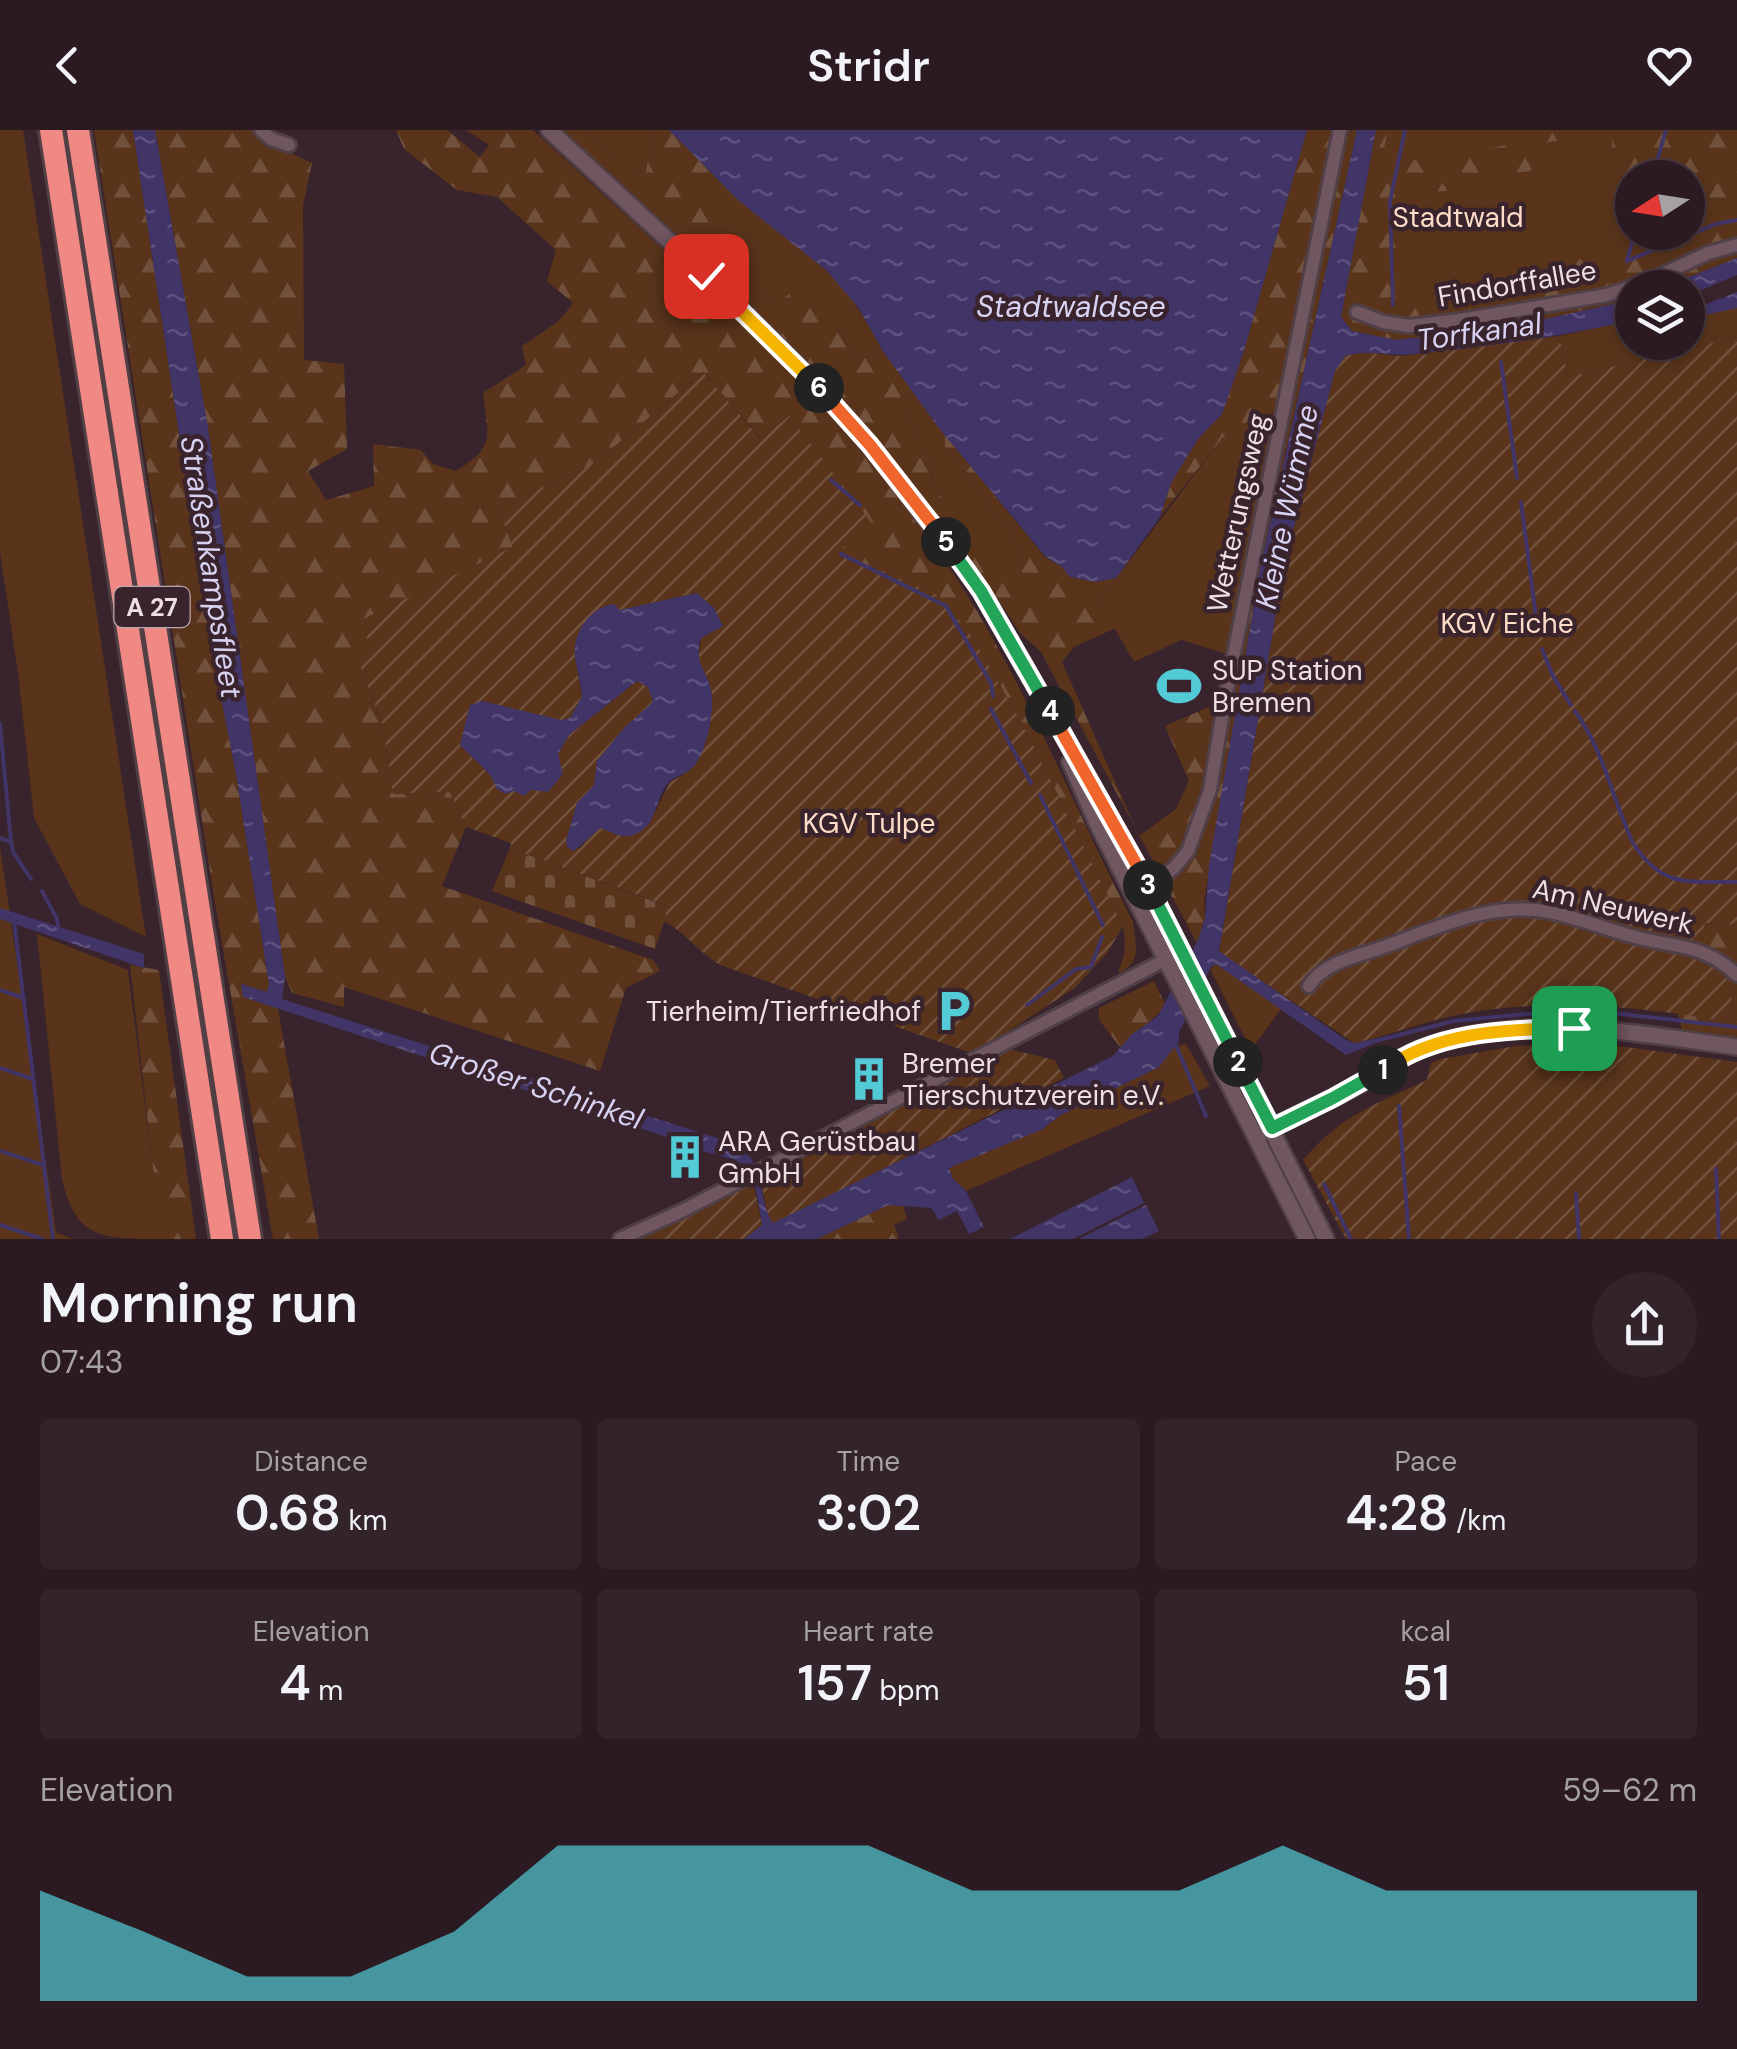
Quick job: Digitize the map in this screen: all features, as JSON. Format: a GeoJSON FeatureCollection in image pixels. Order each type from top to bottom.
{"type":"FeatureCollection","features":[{"type":"Feature","properties":{"kind":"highway","name":"A 27"},"geometry":{"type":"LineString","coordinates":[[50,130],[222,1239]]}},
{"type":"Feature","properties":{"kind":"highway","name":"A 27"},"geometry":{"type":"LineString","coordinates":[[78,130],[250,1239]]}},
{"type":"Feature","properties":{"kind":"street"},"geometry":{"type":"LineString","coordinates":[[261,130],[288,144]]}},
{"type":"Feature","properties":{"kind":"street"},"geometry":{"type":"LineString","coordinates":[[549,130],[744,312],[860,434],[981,591],[1149,886],[1326,1239]]}},
{"type":"Feature","properties":{"kind":"street","name":"Wetterungsweg"},"geometry":{"type":"LineString","coordinates":[[1149,886],[1174,868],[1188,850],[1210,790],[1340,130]]}},
{"type":"Feature","properties":{"kind":"street","name":"Findorffallee"},"geometry":{"type":"LineString","coordinates":[[1357,312],[1409,326],[1556,304],[1646,282],[1708,253],[1737,245]]}},
{"type":"Feature","properties":{"kind":"street"},"geometry":{"type":"LineString","coordinates":[[1042,699],[1096,821],[1307,1239]]}},
{"type":"Feature","properties":{"kind":"street","name":"Am Neuwerk"},"geometry":{"type":"LineString","coordinates":[[1309,986],[1317,974],[1355,957],[1462,918],[1508,910],[1538,910],[1634,937],[1682,944],[1724,963],[1737,974]]}},
{"type":"Feature","properties":{"kind":"street"},"geometry":{"type":"LineString","coordinates":[[620,1239],[1166,960],[1184,955]]}},
{"type":"Feature","properties":{"kind":"street"},"geometry":{"type":"LineString","coordinates":[[1255,1137],[1357,1086],[1420,1048],[1455,1038],[1574,1028],[1737,1047]]}},
{"type":"Feature","properties":{"kind":"green space"},"geometry":{"type":"Polygon","coordinates":[[[0,130],[23,130],[146,937],[80,904],[34,818],[0,552],[0,130]]]}},
{"type":"Feature","properties":{"kind":"green space"},"geometry":{"type":"Polygon","coordinates":[[[94,130],[133,130],[212,651],[269,984],[267,992],[242,984],[243,997],[278,1009],[319,1239],[273,1239],[214,897],[94,130]]]}},
{"type":"Feature","properties":{"kind":"green space"},"geometry":{"type":"Polygon","coordinates":[[[155,130],[270,130],[279,136],[278,147],[312,163],[303,205],[304,360],[344,364],[347,449],[308,471],[326,500],[374,486],[373,444],[421,450],[433,464],[456,471],[469,462],[487,439],[483,393],[526,365],[522,346],[559,321],[573,303],[547,281],[556,250],[497,197],[457,190],[404,149],[396,130],[447,130],[480,157],[489,145],[466,130],[533,130],[756,339],[861,451],[909,510],[979,615],[1026,701],[1133,922],[1136,952],[1132,963],[1118,971],[1125,949],[1123,926],[1028,735],[974,639],[939,596],[837,552],[870,522],[788,416],[761,438],[703,372],[595,463],[498,508],[513,547],[374,656],[359,663],[383,726],[393,794],[450,792],[466,827],[442,886],[653,960],[660,971],[626,988],[600,1071],[344,987],[344,1007],[292,993],[285,977],[208,428],[155,130]]]}},
{"type":"Feature","properties":{"kind":"green space"},"geometry":{"type":"Polygon","coordinates":[[[561,130],[583,130],[645,181],[648,158],[656,144],[651,130],[669,130],[715,176],[702,191],[713,212],[707,233],[725,248],[775,307],[799,285],[811,291],[854,355],[865,359],[883,351],[914,393],[903,402],[919,443],[933,461],[931,484],[996,565],[1019,562],[1023,550],[945,448],[945,435],[1045,557],[1070,577],[1095,582],[1116,578],[1099,601],[1116,628],[1074,647],[1062,662],[1136,829],[1041,652],[1020,633],[879,441],[755,310],[561,130]]]}},
{"type":"Feature","properties":{"kind":"green space"},"geometry":{"type":"Polygon","coordinates":[[[583,130],[651,130],[656,144],[648,158],[646,182],[583,130]]]}},
{"type":"Feature","properties":{"kind":"green space"},"geometry":{"type":"Polygon","coordinates":[[[1307,130],[1357,130],[1260,570],[1204,901],[1205,918],[1197,943],[1139,836],[1176,809],[1189,781],[1165,726],[1218,703],[1272,449],[1223,437],[1160,517],[1171,483],[1198,439],[1222,414],[1307,130]]]}},
{"type":"Feature","properties":{"kind":"green space"},"geometry":{"type":"Polygon","coordinates":[[[1376,130],[1388,130],[1381,161],[1402,162],[1520,143],[1535,130],[1737,130],[1737,258],[1705,271],[1615,270],[1615,304],[1508,327],[1396,340],[1352,331],[1341,317],[1376,130]],[[1611,132],[1531,145],[1531,171],[1488,176],[1488,188],[1415,193],[1394,282],[1450,283],[1621,250],[1705,250],[1705,160],[1615,160],[1615,180],[1611,132]]]}},
{"type":"Feature","properties":{"kind":"green space","name":"Stadtwald"},"geometry":{"type":"Polygon","coordinates":[[[1383,130],[1737,130],[1705,214],[1705,160],[1615,160],[1615,250],[1636,250],[1345,308],[1383,130]]]}},
{"type":"Feature","properties":{"kind":"green space"},"geometry":{"type":"Polygon","coordinates":[[[715,176],[842,286],[883,351],[865,359],[854,355],[838,330],[776,308],[725,248],[707,233],[701,191],[715,176]]]}},
{"type":"Feature","properties":{"kind":"green space"},"geometry":{"type":"Polygon","coordinates":[[[1737,307],[1737,337],[1705,345],[1705,315],[1737,307]]]}},
{"type":"Feature","properties":{"kind":"green space"},"geometry":{"type":"Polygon","coordinates":[[[1615,324],[1615,360],[1640,360],[1568,377],[1559,336],[1615,324]]]}},
{"type":"Feature","properties":{"kind":"green space","name":"KGV Eiche"},"geometry":{"type":"Polygon","coordinates":[[[1559,336],[1568,377],[1640,360],[1705,360],[1705,345],[1737,337],[1737,925],[1705,923],[1700,940],[1737,965],[1730,1022],[1623,1008],[1514,1007],[1444,1018],[1354,1043],[1219,952],[1284,565],[1335,371],[1345,356],[1362,352],[1401,356],[1559,336]]]}},
{"type":"Feature","properties":{"kind":"green space","name":"KGV Tulpe"},"geometry":{"type":"Polygon","coordinates":[[[703,372],[760,438],[789,416],[871,522],[838,552],[940,596],[974,639],[1028,735],[1123,926],[1107,953],[1076,987],[974,1054],[720,965],[664,921],[668,906],[510,848],[511,843],[466,827],[450,792],[393,794],[383,726],[359,663],[373,656],[361,620],[513,547],[498,508],[595,463],[703,372]],[[697,593],[620,610],[582,626],[575,657],[582,697],[570,718],[562,721],[482,701],[470,706],[460,745],[495,780],[558,754],[569,735],[637,681],[648,687],[654,702],[625,727],[597,761],[594,786],[577,803],[566,841],[580,848],[600,828],[611,831],[649,824],[670,782],[683,775],[708,680],[698,660],[701,638],[723,625],[697,593]]]}},
{"type":"Feature","properties":{"kind":"green space"},"geometry":{"type":"Polygon","coordinates":[[[914,393],[945,435],[945,448],[1023,550],[1019,562],[996,566],[931,484],[933,461],[919,443],[903,402],[914,393]]]}},
{"type":"Feature","properties":{"kind":"green space"},"geometry":{"type":"Polygon","coordinates":[[[1223,437],[1272,448],[1227,654],[1181,640],[1134,662],[1099,601],[1223,437]]]}},
{"type":"Feature","properties":{"kind":"green space"},"geometry":{"type":"Polygon","coordinates":[[[0,846],[56,1232],[73,1239],[0,1239],[0,846]]]}},
{"type":"Feature","properties":{"kind":"green space"},"geometry":{"type":"Polygon","coordinates":[[[510,848],[669,907],[655,949],[492,891],[510,848]]]}},
{"type":"Feature","properties":{"kind":"green space"},"geometry":{"type":"Polygon","coordinates":[[[1704,923],[1737,925],[1737,965],[1700,941],[1704,923]]]}},
{"type":"Feature","properties":{"kind":"green space"},"geometry":{"type":"Polygon","coordinates":[[[37,934],[128,970],[162,1239],[94,1232],[75,1214],[68,1199],[62,1179],[37,934]]]}},
{"type":"Feature","properties":{"kind":"green space"},"geometry":{"type":"Polygon","coordinates":[[[1216,964],[1281,1009],[1251,1050],[1210,969],[1216,964]]]}},
{"type":"Feature","properties":{"kind":"green space"},"geometry":{"type":"Polygon","coordinates":[[[130,965],[159,970],[196,1239],[161,1239],[130,965]]]}},
{"type":"Feature","properties":{"kind":"green space"},"geometry":{"type":"Polygon","coordinates":[[[1733,976],[1737,980],[1737,1038],[1682,1031],[1678,1013],[1730,1022],[1733,976]]]}},
{"type":"Feature","properties":{"kind":"green space"},"geometry":{"type":"Polygon","coordinates":[[[1154,981],[1165,1004],[1121,1048],[1099,1020],[1099,1008],[1154,981]]]}},
{"type":"Feature","properties":{"kind":"green space"},"geometry":{"type":"Polygon","coordinates":[[[1186,1044],[1210,1086],[966,1191],[953,1179],[949,1169],[967,1158],[1043,1129],[1059,1116],[1159,1067],[1173,1049],[1186,1044]]]}},
{"type":"Feature","properties":{"kind":"green space"},"geometry":{"type":"Polygon","coordinates":[[[1574,1044],[1737,1062],[1737,1239],[1346,1239],[1303,1160],[1331,1132],[1360,1112],[1427,1080],[1431,1063],[1441,1059],[1515,1046],[1574,1044]]]}},
{"type":"Feature","properties":{"kind":"green space"},"geometry":{"type":"Polygon","coordinates":[[[1008,1049],[1055,1060],[1064,1078],[773,1224],[769,1222],[760,1178],[1008,1049]]]}},
{"type":"Feature","properties":{"kind":"green space"},"geometry":{"type":"Polygon","coordinates":[[[753,1181],[762,1225],[744,1239],[641,1239],[640,1237],[753,1181]]]}},
{"type":"Feature","properties":{"kind":"green space"},"geometry":{"type":"Polygon","coordinates":[[[888,1205],[903,1206],[907,1219],[894,1225],[899,1239],[817,1239],[888,1205]]]}},
{"type":"Feature","properties":{"kind":"water"},"geometry":{"type":"Polygon","coordinates":[[[133,130],[155,130],[208,428],[285,977],[282,999],[742,1146],[755,1165],[773,1223],[1113,1056],[1131,1035],[1158,1016],[1198,940],[1205,918],[1209,865],[1260,570],[1357,130],[1376,130],[1341,317],[1352,331],[1396,340],[1508,327],[1615,304],[1615,324],[1468,348],[1405,355],[1353,354],[1345,356],[1335,371],[1284,565],[1219,951],[1346,1040],[1354,1043],[1375,1039],[1376,1043],[1346,1055],[1216,964],[1179,1032],[1179,1041],[1159,1067],[1059,1116],[1043,1129],[949,1168],[984,1227],[969,1234],[957,1211],[939,1220],[931,1208],[888,1205],[817,1239],[744,1239],[762,1225],[755,1186],[736,1161],[243,997],[241,984],[267,992],[269,984],[212,651],[133,130]]]}},
{"type":"Feature","properties":{"kind":"water","name":"Stadtwaldsee"},"geometry":{"type":"Polygon","coordinates":[[[669,130],[1307,130],[1222,414],[1198,439],[1171,483],[1160,517],[1116,578],[1095,582],[1070,577],[1046,557],[938,427],[883,351],[858,307],[826,270],[739,201],[669,130]]]}},
{"type":"Feature","properties":{"kind":"water"},"geometry":{"type":"Polygon","coordinates":[[[1737,258],[1737,275],[1705,288],[1705,271],[1737,258]]]}},
{"type":"Feature","properties":{"kind":"water"},"geometry":{"type":"Polygon","coordinates":[[[1737,292],[1737,308],[1705,315],[1705,305],[1737,292]]]}},
{"type":"Feature","properties":{"kind":"water"},"geometry":{"type":"Polygon","coordinates":[[[697,593],[714,608],[723,626],[701,638],[699,648],[712,705],[703,750],[695,765],[669,782],[643,830],[626,836],[600,828],[574,851],[566,841],[577,803],[594,785],[597,761],[625,727],[653,702],[648,687],[637,681],[569,735],[558,754],[563,774],[548,792],[531,790],[524,796],[514,791],[505,794],[496,788],[487,771],[460,745],[470,705],[482,701],[561,720],[570,718],[582,697],[576,639],[590,616],[614,604],[620,610],[697,593]]]}},
{"type":"Feature","properties":{"kind":"water"},"geometry":{"type":"Polygon","coordinates":[[[0,908],[144,954],[144,968],[0,919],[0,908]]]}},
{"type":"Feature","properties":{"kind":"water"},"geometry":{"type":"Polygon","coordinates":[[[1132,1177],[1144,1203],[1073,1239],[1010,1239],[1132,1177]]]}},
{"type":"Feature","properties":{"kind":"water"},"geometry":{"type":"Polygon","coordinates":[[[1146,1205],[1159,1231],[1142,1239],[1079,1239],[1146,1205]]]}},
{"type":"Feature","properties":{"kind":"waterway"},"geometry":{"type":"LineString","coordinates":[[1393,305],[1390,201],[1405,130]]}},
{"type":"Feature","properties":{"kind":"waterway"},"geometry":{"type":"LineString","coordinates":[[1657,160],[1666,130]]}},
{"type":"Feature","properties":{"kind":"waterway"},"geometry":{"type":"LineString","coordinates":[[1627,261],[1716,224],[1737,220]]}},
{"type":"Feature","properties":{"kind":"waterway"},"geometry":{"type":"LineString","coordinates":[[1627,261],[1630,250]]}},
{"type":"Feature","properties":{"kind":"waterway","name":"Torfkanal"},"geometry":{"type":"LineString","coordinates":[[1501,362],[1517,478]]}},
{"type":"Feature","properties":{"kind":"waterway"},"geometry":{"type":"LineString","coordinates":[[831,480],[860,505]]}},
{"type":"Feature","properties":{"kind":"waterway"},"geometry":{"type":"LineString","coordinates":[[1521,502],[1537,624]]}},
{"type":"Feature","properties":{"kind":"waterway"},"geometry":{"type":"LineString","coordinates":[[841,554],[946,606],[991,683],[993,696]]}},
{"type":"Feature","properties":{"kind":"waterway"},"geometry":{"type":"LineString","coordinates":[[1542,649],[1571,705]]}},
{"type":"Feature","properties":{"kind":"waterway"},"geometry":{"type":"LineString","coordinates":[[991,709],[1031,783]]}},
{"type":"Feature","properties":{"kind":"waterway"},"geometry":{"type":"LineString","coordinates":[[1575,711],[1601,758],[1633,843]]}},
{"type":"Feature","properties":{"kind":"waterway"},"geometry":{"type":"LineString","coordinates":[[0,724],[11,842],[31,879]]}},
{"type":"Feature","properties":{"kind":"waterway"},"geometry":{"type":"LineString","coordinates":[[1040,795],[1103,925]]}},
{"type":"Feature","properties":{"kind":"waterway"},"geometry":{"type":"LineString","coordinates":[[0,838],[11,842]]}},
{"type":"Feature","properties":{"kind":"waterway"},"geometry":{"type":"LineString","coordinates":[[1635,846],[1657,870],[1679,880],[1737,882]]}},
{"type":"Feature","properties":{"kind":"waterway"},"geometry":{"type":"LineString","coordinates":[[42,891],[58,927]]}},
{"type":"Feature","properties":{"kind":"waterway"},"geometry":{"type":"LineString","coordinates":[[14,921],[53,1239]]}},
{"type":"Feature","properties":{"kind":"waterway"},"geometry":{"type":"LineString","coordinates":[[1027,1005],[1076,969],[1091,967],[1102,937]]}},
{"type":"Feature","properties":{"kind":"waterway"},"geometry":{"type":"LineString","coordinates":[[0,990],[24,998]]}},
{"type":"Feature","properties":{"kind":"waterway"},"geometry":{"type":"LineString","coordinates":[[1371,1042],[1454,1021],[1577,1009],[1737,1027]]}},
{"type":"Feature","properties":{"kind":"waterway"},"geometry":{"type":"LineString","coordinates":[[1175,1043],[1206,1116]]}},
{"type":"Feature","properties":{"kind":"waterway"},"geometry":{"type":"LineString","coordinates":[[0,1068],[33,1079]]}},
{"type":"Feature","properties":{"kind":"waterway"},"geometry":{"type":"LineString","coordinates":[[1399,1106],[1409,1239]]}},
{"type":"Feature","properties":{"kind":"waterway"},"geometry":{"type":"LineString","coordinates":[[0,1151],[43,1165]]}},
{"type":"Feature","properties":{"kind":"waterway"},"geometry":{"type":"LineString","coordinates":[[1716,1169],[1719,1239]]}},
{"type":"Feature","properties":{"kind":"waterway"},"geometry":{"type":"LineString","coordinates":[[1324,1184],[1351,1239]]}},
{"type":"Feature","properties":{"kind":"waterway"},"geometry":{"type":"LineString","coordinates":[[1576,1193],[1579,1239]]}},
{"type":"Feature","properties":{"kind":"waterway"},"geometry":{"type":"LineString","coordinates":[[0,1225],[42,1239]]}},
{"type":"Feature","properties":{"kind":"place","name":"SUP Station Bremen"},"geometry":{"type":"Point","coordinates":[1179,686]}},
{"type":"Feature","properties":{"kind":"place","name":"Tierheim/Tierfriedhof"},"geometry":{"type":"Point","coordinates":[954,1011]}},
{"type":"Feature","properties":{"kind":"place","name":"Bremer Tierschutzverein e.V."},"geometry":{"type":"Point","coordinates":[869,1079]}},
{"type":"Feature","properties":{"kind":"place","name":"ARA Gerüstbau GmbH"},"geometry":{"type":"Point","coordinates":[685,1157]}},
{"type":"Feature","properties":{"kind":"route"},"geometry":{"type":"LineString","coordinates":[[706,276],[804,372],[870,445],[981,591],[1149,886],[1272,1128],[1369,1079],[1420,1048],[1482,1034],[1574,1028]]}},
{"type":"Feature","properties":{"kind":"water label","name":"Kleine Wümme"},"geometry":{"type":"Point","coordinates":[1287,507]}},
{"type":"Feature","properties":{"kind":"water label","name":"Straßenkampsfleet"},"geometry":{"type":"Point","coordinates":[211,567]}},
{"type":"Feature","properties":{"kind":"water label","name":"Großer Schinkel"},"geometry":{"type":"Point","coordinates":[536,1086]}}]}
